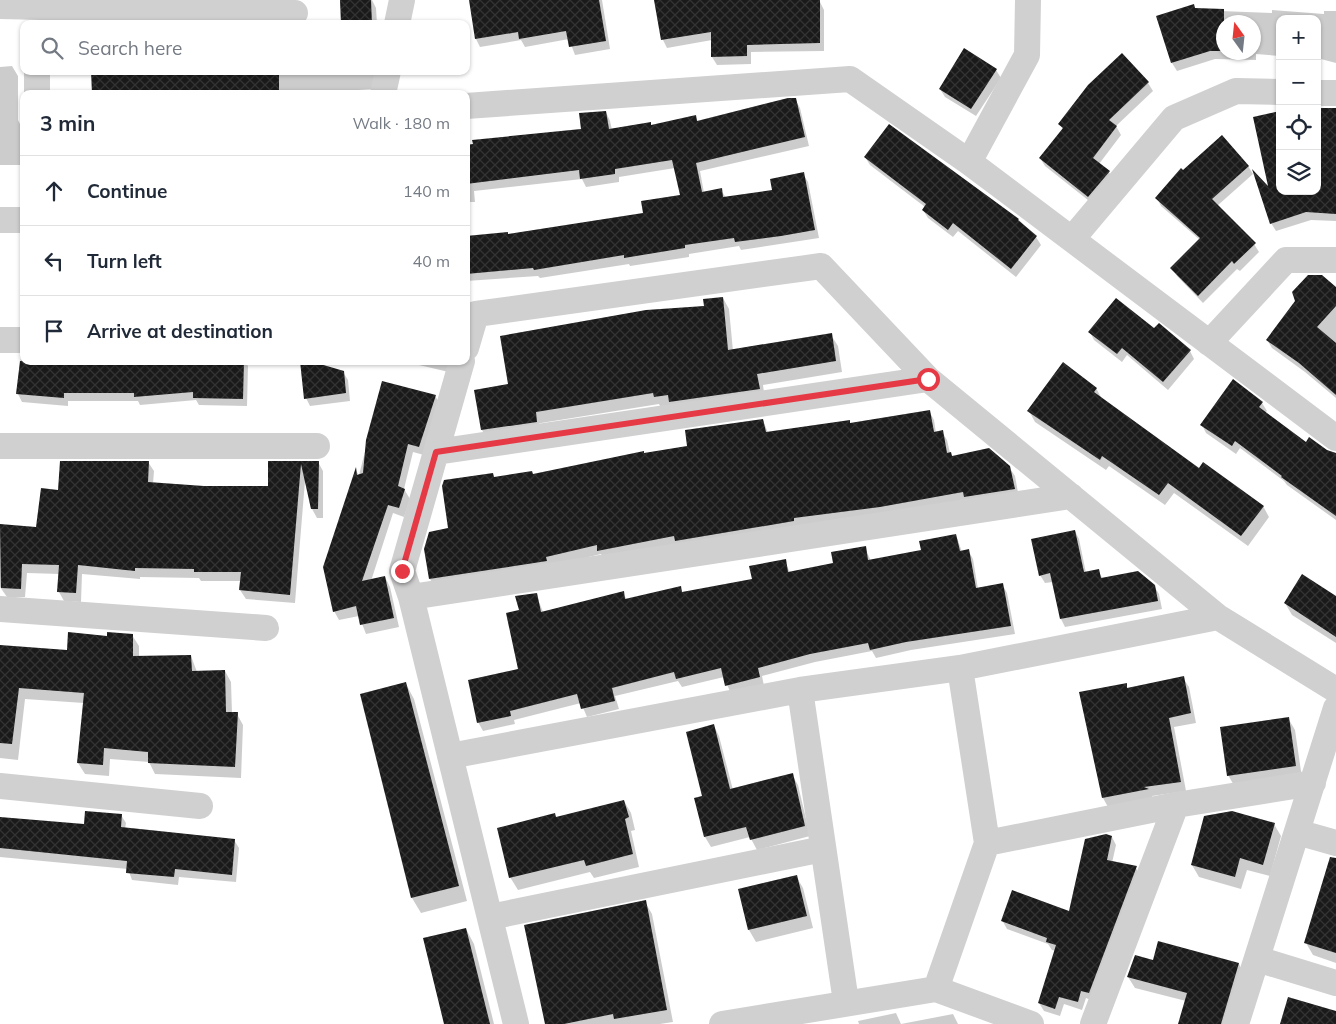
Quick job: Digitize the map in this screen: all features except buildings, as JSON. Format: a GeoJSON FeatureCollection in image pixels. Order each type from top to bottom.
{"type":"FeatureCollection","features":[{"type":"Feature","properties":{"kind":"street"},"geometry":{"type":"LineString","coordinates":[[398,20],[402,0]]}},
{"type":"Feature","properties":{"kind":"street"},"geometry":{"type":"LineString","coordinates":[[969,162],[1027,55],[1028,0]]}},
{"type":"Feature","properties":{"kind":"street"},"geometry":{"type":"LineString","coordinates":[[0,6],[38,10],[295,13]]}},
{"type":"Feature","properties":{"kind":"street"},"geometry":{"type":"LineString","coordinates":[[37,75],[37,90]]}},
{"type":"Feature","properties":{"kind":"street"},"geometry":{"type":"LineString","coordinates":[[384,90],[387,75]]}},
{"type":"Feature","properties":{"kind":"street"},"geometry":{"type":"LineString","coordinates":[[470,106],[850,79],[969,162],[1336,438]]}},
{"type":"Feature","properties":{"kind":"street"},"geometry":{"type":"LineString","coordinates":[[1072,239],[1174,118],[1236,91],[1276,92]]}},
{"type":"Feature","properties":{"kind":"street"},"geometry":{"type":"LineString","coordinates":[[1321,93],[1336,93]]}},
{"type":"Feature","properties":{"kind":"street"},"geometry":{"type":"LineString","coordinates":[[0,220],[20,220]]}},
{"type":"Feature","properties":{"kind":"street"},"geometry":{"type":"LineString","coordinates":[[1209,342],[1286,260],[1336,260]]}},
{"type":"Feature","properties":{"kind":"street"},"geometry":{"type":"LineString","coordinates":[[470,334],[476,314],[821,266],[928,379],[1218,617],[1336,690]]}},
{"type":"Feature","properties":{"kind":"street"},"geometry":{"type":"LineString","coordinates":[[0,340],[20,340]]}},
{"type":"Feature","properties":{"kind":"street"},"geometry":{"type":"LineString","coordinates":[[461,365],[402,571],[411,597],[516,1024]]}},
{"type":"Feature","properties":{"kind":"street"},"geometry":{"type":"LineString","coordinates":[[436,452],[928,379]]}},
{"type":"Feature","properties":{"kind":"street"},"geometry":{"type":"LineString","coordinates":[[0,446],[317,446]]}},
{"type":"Feature","properties":{"kind":"street"},"geometry":{"type":"LineString","coordinates":[[411,597],[1071,496]]}},
{"type":"Feature","properties":{"kind":"street"},"geometry":{"type":"LineString","coordinates":[[0,609],[266,628]]}},
{"type":"Feature","properties":{"kind":"street"},"geometry":{"type":"LineString","coordinates":[[450,756],[800,690],[960,668],[1218,617]]}},
{"type":"Feature","properties":{"kind":"street"},"geometry":{"type":"LineString","coordinates":[[936,989],[988,842],[960,668]]}},
{"type":"Feature","properties":{"kind":"street"},"geometry":{"type":"LineString","coordinates":[[800,690],[846,1002]]}},
{"type":"Feature","properties":{"kind":"street"},"geometry":{"type":"LineString","coordinates":[[1236,1024],[1336,708]]}},
{"type":"Feature","properties":{"kind":"street"},"geometry":{"type":"LineString","coordinates":[[988,842],[1176,804],[1313,783]]}},
{"type":"Feature","properties":{"kind":"street"},"geometry":{"type":"LineString","coordinates":[[0,786],[200,806]]}},
{"type":"Feature","properties":{"kind":"street"},"geometry":{"type":"LineString","coordinates":[[1094,1024],[1176,804]]}},
{"type":"Feature","properties":{"kind":"street"},"geometry":{"type":"LineString","coordinates":[[1297,832],[1336,843]]}},
{"type":"Feature","properties":{"kind":"street"},"geometry":{"type":"LineString","coordinates":[[490,917],[823,849]]}},
{"type":"Feature","properties":{"kind":"street"},"geometry":{"type":"LineString","coordinates":[[1257,958],[1336,983]]}},
{"type":"Feature","properties":{"kind":"street"},"geometry":{"type":"LineString","coordinates":[[722,1024],[846,1002],[936,989],[1031,1024]]}},
{"type":"Feature","properties":{"kind":"route"},"geometry":{"type":"LineString","coordinates":[[402,571],[436,452],[928,379]]}}]}
